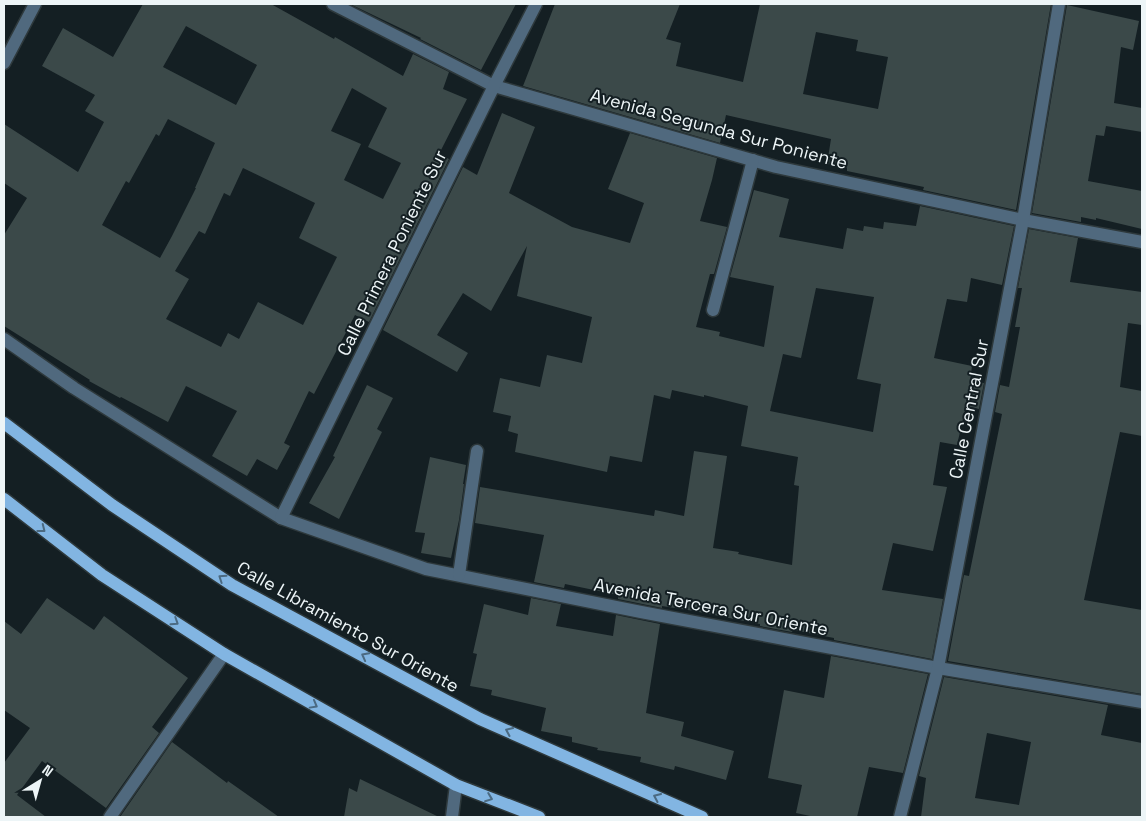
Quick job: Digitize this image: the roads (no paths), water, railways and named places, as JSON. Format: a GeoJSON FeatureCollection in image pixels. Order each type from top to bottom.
{"type":"FeatureCollection","features":[{"type":"Feature","properties":{"kind":"main road","name":"Calle Libramiento Sur Oriente"},"geometry":{"type":"LineString","coordinates":[[4,424],[112,505],[232,585],[480,719],[702,817]]}},
{"type":"Feature","properties":{"kind":"main road"},"geometry":{"type":"LineString","coordinates":[[4,499],[102,575],[224,654],[456,786],[539,817]]}},
{"type":"Feature","properties":{"kind":"street"},"geometry":{"type":"LineString","coordinates":[[4,63],[35,4]]}},
{"type":"Feature","properties":{"kind":"street","name":"Avenida Segunda Sur Poniente"},"geometry":{"type":"LineString","coordinates":[[333,4],[494,86],[786,169],[1023,220],[1142,242]]}},
{"type":"Feature","properties":{"kind":"street","name":"Calle Primera Poniente Sur"},"geometry":{"type":"LineString","coordinates":[[281,518],[536,4]]}},
{"type":"Feature","properties":{"kind":"street","name":"Calle Central Sur"},"geometry":{"type":"LineString","coordinates":[[900,817],[938,668],[1023,220],[1059,4]]}},
{"type":"Feature","properties":{"kind":"street"},"geometry":{"type":"LineString","coordinates":[[713,310],[753,160]]}},
{"type":"Feature","properties":{"kind":"street","name":"Avenida Tercera Sur Oriente"},"geometry":{"type":"LineString","coordinates":[[4,339],[74,388],[281,518],[426,569],[938,668],[1142,702]]}},
{"type":"Feature","properties":{"kind":"street"},"geometry":{"type":"LineString","coordinates":[[458,575],[477,451]]}},
{"type":"Feature","properties":{"kind":"street"},"geometry":{"type":"LineString","coordinates":[[110,817],[224,654]]}},
{"type":"Feature","properties":{"kind":"street"},"geometry":{"type":"LineString","coordinates":[[452,817],[456,786]]}}]}
